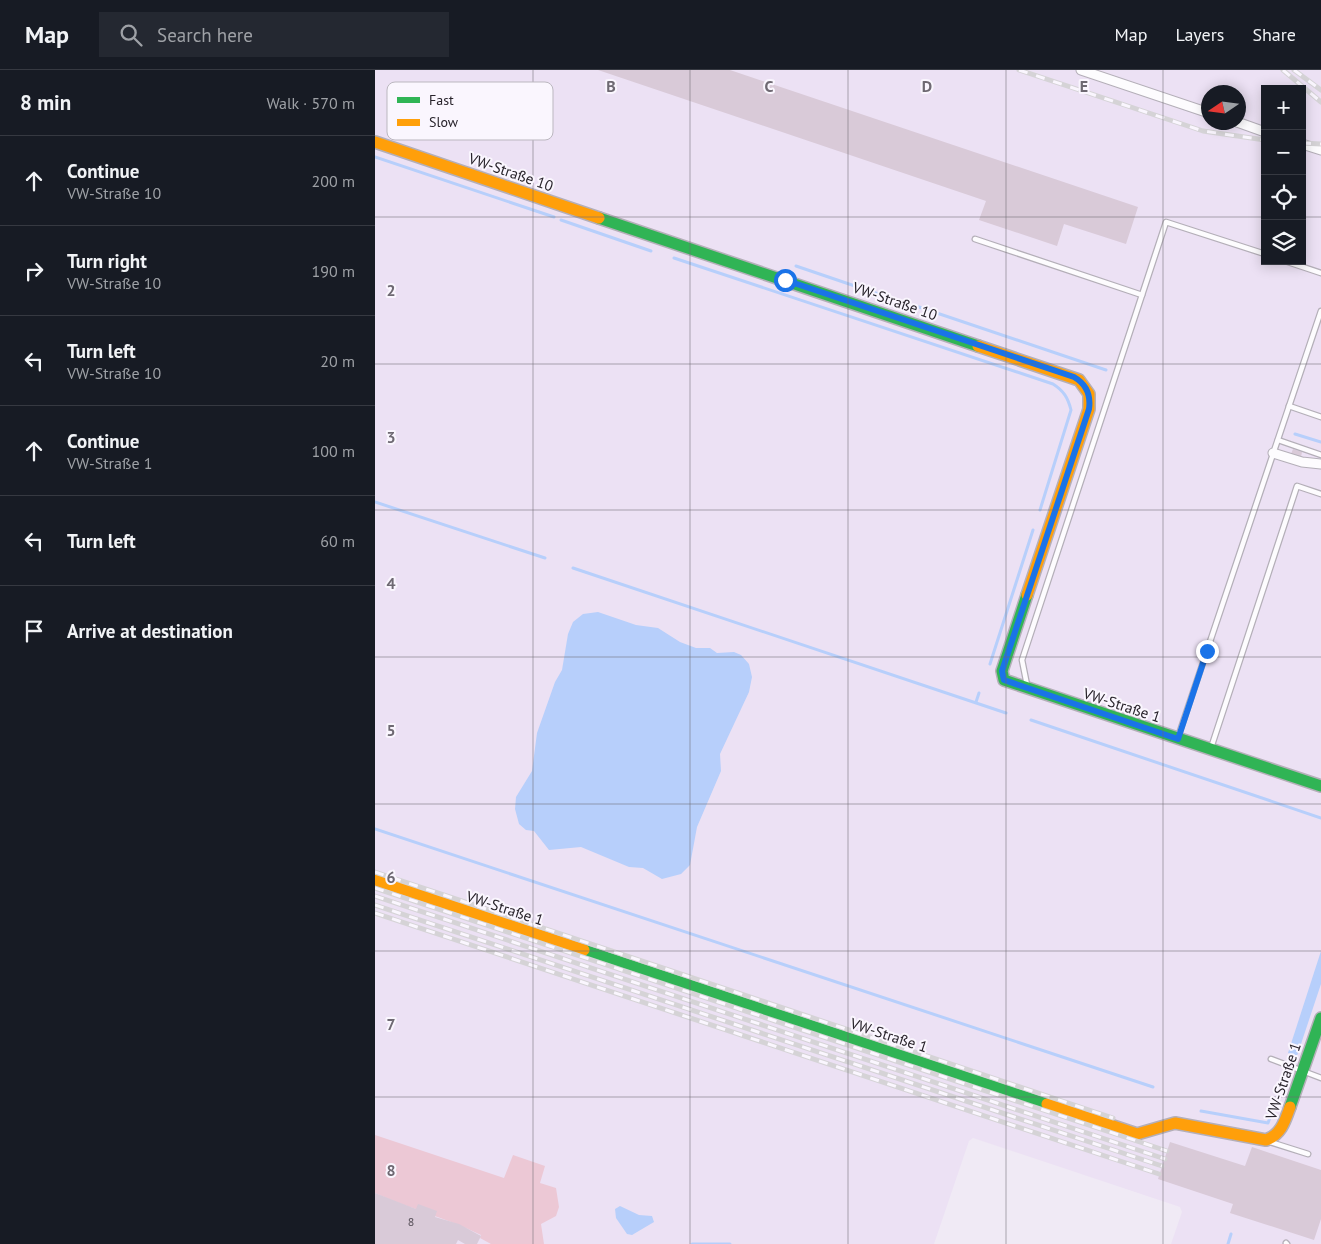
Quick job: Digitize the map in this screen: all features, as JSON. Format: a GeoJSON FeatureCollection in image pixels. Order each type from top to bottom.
{"type":"FeatureCollection","features":[{"type":"Feature","properties":{"kind":"street"},"geometry":{"type":"LineString","coordinates":[[1081,70],[1201,110]]}},
{"type":"Feature","properties":{"kind":"street"},"geometry":{"type":"LineString","coordinates":[[1246,125],[1261,131]]}},
{"type":"Feature","properties":{"kind":"street","name":"VW-Straße 10"},"geometry":{"type":"LineString","coordinates":[[375,142],[1079,380],[1089,394],[1089,409],[1002,671],[1004,680],[1027,689]]}},
{"type":"Feature","properties":{"kind":"street"},"geometry":{"type":"LineString","coordinates":[[1306,145],[1321,150]]}},
{"type":"Feature","properties":{"kind":"street"},"geometry":{"type":"LineString","coordinates":[[1273,453],[1302,462],[1321,464]]}},
{"type":"Feature","properties":{"kind":"street","name":"VW-Straße 1"},"geometry":{"type":"LineString","coordinates":[[1027,689],[1321,786]]}},
{"type":"Feature","properties":{"kind":"street","name":"VW-Straße 1"},"geometry":{"type":"LineString","coordinates":[[375,880],[1137,1134],[1175,1123],[1266,1140],[1275,1138],[1281,1132],[1321,1018]]}},
{"type":"Feature","properties":{"kind":"lane"},"geometry":{"type":"LineString","coordinates":[[1027,689],[1022,660],[1166,222],[1261,253]]}},
{"type":"Feature","properties":{"kind":"lane"},"geometry":{"type":"LineString","coordinates":[[975,239],[1142,294]]}},
{"type":"Feature","properties":{"kind":"lane"},"geometry":{"type":"LineString","coordinates":[[1297,265],[1321,273]]}},
{"type":"Feature","properties":{"kind":"lane"},"geometry":{"type":"LineString","coordinates":[[1178,739],[1321,311]]}},
{"type":"Feature","properties":{"kind":"lane"},"geometry":{"type":"LineString","coordinates":[[1289,406],[1321,417]]}},
{"type":"Feature","properties":{"kind":"lane"},"geometry":{"type":"LineString","coordinates":[[1278,440],[1321,455]]}},
{"type":"Feature","properties":{"kind":"lane"},"geometry":{"type":"LineString","coordinates":[[1211,750],[1297,486],[1321,494]]}},
{"type":"Feature","properties":{"kind":"lane"},"geometry":{"type":"LineString","coordinates":[[1271,1059],[1321,1078]]}},
{"type":"Feature","properties":{"kind":"lane"},"geometry":{"type":"LineString","coordinates":[[1266,1140],[1308,1154]]}},
{"type":"Feature","properties":{"kind":"shaded area"},"geometry":{"type":"Polygon","coordinates":[[[375,70],[1321,70],[1321,1244],[1171,1244],[1182,1212],[1180,1207],[973,1138],[969,1141],[934,1244],[375,1244],[375,70]]]}},
{"type":"Feature","properties":{"kind":"shaded area"},"geometry":{"type":"Polygon","coordinates":[[[375,1135],[504,1178],[513,1155],[545,1166],[540,1183],[556,1188],[559,1207],[556,1216],[541,1224],[544,1244],[491,1244],[480,1238],[481,1235],[468,1229],[375,1193],[375,1135]]]}},
{"type":"Feature","properties":{"kind":"water"},"geometry":{"type":"Polygon","coordinates":[[[598,612],[636,625],[658,628],[680,642],[696,648],[710,648],[717,653],[734,652],[741,655],[749,664],[752,677],[749,692],[720,754],[721,771],[697,827],[690,865],[681,874],[662,879],[643,868],[629,867],[581,847],[549,850],[534,831],[526,830],[519,824],[515,809],[516,797],[532,771],[537,733],[555,682],[562,670],[568,634],[573,622],[583,614],[598,612]]]}},
{"type":"Feature","properties":{"kind":"water"},"geometry":{"type":"Polygon","coordinates":[[[1321,951],[1321,984],[1297,1056],[1288,1053],[1321,951]]]}},
{"type":"Feature","properties":{"kind":"water"},"geometry":{"type":"Polygon","coordinates":[[[620,1206],[639,1215],[652,1216],[654,1222],[632,1235],[627,1234],[616,1218],[615,1209],[620,1206]]]}},
{"type":"Feature","properties":{"kind":"building"},"geometry":{"type":"Polygon","coordinates":[[[598,70],[730,70],[1138,207],[1126,244],[1064,224],[1057,246],[979,220],[986,201],[598,70]]]}},
{"type":"Feature","properties":{"kind":"building"},"geometry":{"type":"Polygon","coordinates":[[[1293,449],[1302,452],[1301,457],[1291,454],[1293,449]]]}},
{"type":"Feature","properties":{"kind":"building"},"geometry":{"type":"Polygon","coordinates":[[[1170,1142],[1245,1166],[1252,1147],[1321,1170],[1321,1219],[1314,1240],[1230,1213],[1233,1204],[1158,1179],[1170,1142]]]}},
{"type":"Feature","properties":{"kind":"building"},"geometry":{"type":"Polygon","coordinates":[[[375,1193],[416,1209],[418,1204],[437,1211],[435,1217],[459,1224],[481,1236],[477,1244],[465,1244],[458,1240],[456,1244],[375,1244],[375,1193]]]}},
{"type":"Feature","properties":{"kind":"waterway"},"geometry":{"type":"LineString","coordinates":[[375,157],[554,217]]}},
{"type":"Feature","properties":{"kind":"waterway"},"geometry":{"type":"LineString","coordinates":[[561,220],[651,251]]}},
{"type":"Feature","properties":{"kind":"waterway"},"geometry":{"type":"LineString","coordinates":[[674,258],[1053,384],[1065,395],[1071,410],[1040,510]]}},
{"type":"Feature","properties":{"kind":"waterway"},"geometry":{"type":"LineString","coordinates":[[796,266],[905,303]]}},
{"type":"Feature","properties":{"kind":"waterway"},"geometry":{"type":"LineString","coordinates":[[919,307],[1106,370]]}},
{"type":"Feature","properties":{"kind":"waterway"},"geometry":{"type":"LineString","coordinates":[[1295,434],[1321,442]]}},
{"type":"Feature","properties":{"kind":"waterway"},"geometry":{"type":"LineString","coordinates":[[375,502],[545,558]]}},
{"type":"Feature","properties":{"kind":"waterway"},"geometry":{"type":"LineString","coordinates":[[990,664],[1033,530]]}},
{"type":"Feature","properties":{"kind":"waterway"},"geometry":{"type":"LineString","coordinates":[[573,568],[1006,713]]}},
{"type":"Feature","properties":{"kind":"waterway"},"geometry":{"type":"LineString","coordinates":[[976,702],[979,693]]}},
{"type":"Feature","properties":{"kind":"waterway"},"geometry":{"type":"LineString","coordinates":[[1031,720],[1321,818]]}},
{"type":"Feature","properties":{"kind":"waterway"},"geometry":{"type":"LineString","coordinates":[[375,829],[1153,1087]]}},
{"type":"Feature","properties":{"kind":"waterway"},"geometry":{"type":"LineString","coordinates":[[1201,1111],[1268,1123],[1285,1077]]}},
{"type":"Feature","properties":{"kind":"waterway"},"geometry":{"type":"LineString","coordinates":[[1228,1244],[1231,1234]]}},
{"type":"Feature","properties":{"kind":"waterway"},"geometry":{"type":"LineString","coordinates":[[692,1244],[730,1244]]}},
{"type":"Feature","properties":{"kind":"railway"},"geometry":{"type":"LineString","coordinates":[[1019,70],[1203,131],[1261,139]]}},
{"type":"Feature","properties":{"kind":"railway"},"geometry":{"type":"LineString","coordinates":[[1283,70],[1321,102]]}},
{"type":"Feature","properties":{"kind":"railway"},"geometry":{"type":"LineString","coordinates":[[1294,70],[1321,90]]}},
{"type":"Feature","properties":{"kind":"railway"},"geometry":{"type":"LineString","coordinates":[[1306,143],[1321,144]]}},
{"type":"Feature","properties":{"kind":"railway"},"geometry":{"type":"LineString","coordinates":[[375,872],[1113,1118]]}},
{"type":"Feature","properties":{"kind":"railway"},"geometry":{"type":"LineString","coordinates":[[375,888],[1167,1151]]}},
{"type":"Feature","properties":{"kind":"railway"},"geometry":{"type":"LineString","coordinates":[[375,896],[1165,1159]]}},
{"type":"Feature","properties":{"kind":"railway"},"geometry":{"type":"LineString","coordinates":[[375,905],[1162,1166]]}},
{"type":"Feature","properties":{"kind":"railway"},"geometry":{"type":"LineString","coordinates":[[375,913],[1159,1174]]}},
{"type":"Feature","properties":{"kind":"traffic: fast"},"geometry":{"type":"LineString","coordinates":[[599,218],[978,346]]}},
{"type":"Feature","properties":{"kind":"traffic: fast"},"geometry":{"type":"LineString","coordinates":[[1027,595],[1002,671],[1004,680],[1321,786]]}},
{"type":"Feature","properties":{"kind":"traffic: fast"},"geometry":{"type":"LineString","coordinates":[[584,950],[1047,1104]]}},
{"type":"Feature","properties":{"kind":"traffic: fast"},"geometry":{"type":"LineString","coordinates":[[1290,1107],[1321,1018]]}},
{"type":"Feature","properties":{"kind":"traffic: slow"},"geometry":{"type":"LineString","coordinates":[[375,142],[599,218]]}},
{"type":"Feature","properties":{"kind":"traffic: slow"},"geometry":{"type":"LineString","coordinates":[[978,346],[1079,380],[1089,394],[1089,409],[1027,595]]}},
{"type":"Feature","properties":{"kind":"traffic: slow"},"geometry":{"type":"LineString","coordinates":[[375,880],[584,950]]}},
{"type":"Feature","properties":{"kind":"traffic: slow"},"geometry":{"type":"LineString","coordinates":[[1047,1104],[1137,1134],[1175,1123],[1266,1140],[1279,1131],[1290,1107]]}},
{"type":"Feature","properties":{"kind":"route"},"geometry":{"type":"LineString","coordinates":[[785,280],[1074,377],[1083,383],[1089,394],[1089,409],[1002,671],[1001,675],[1004,680],[1178,739],[1207,651]]}}]}
